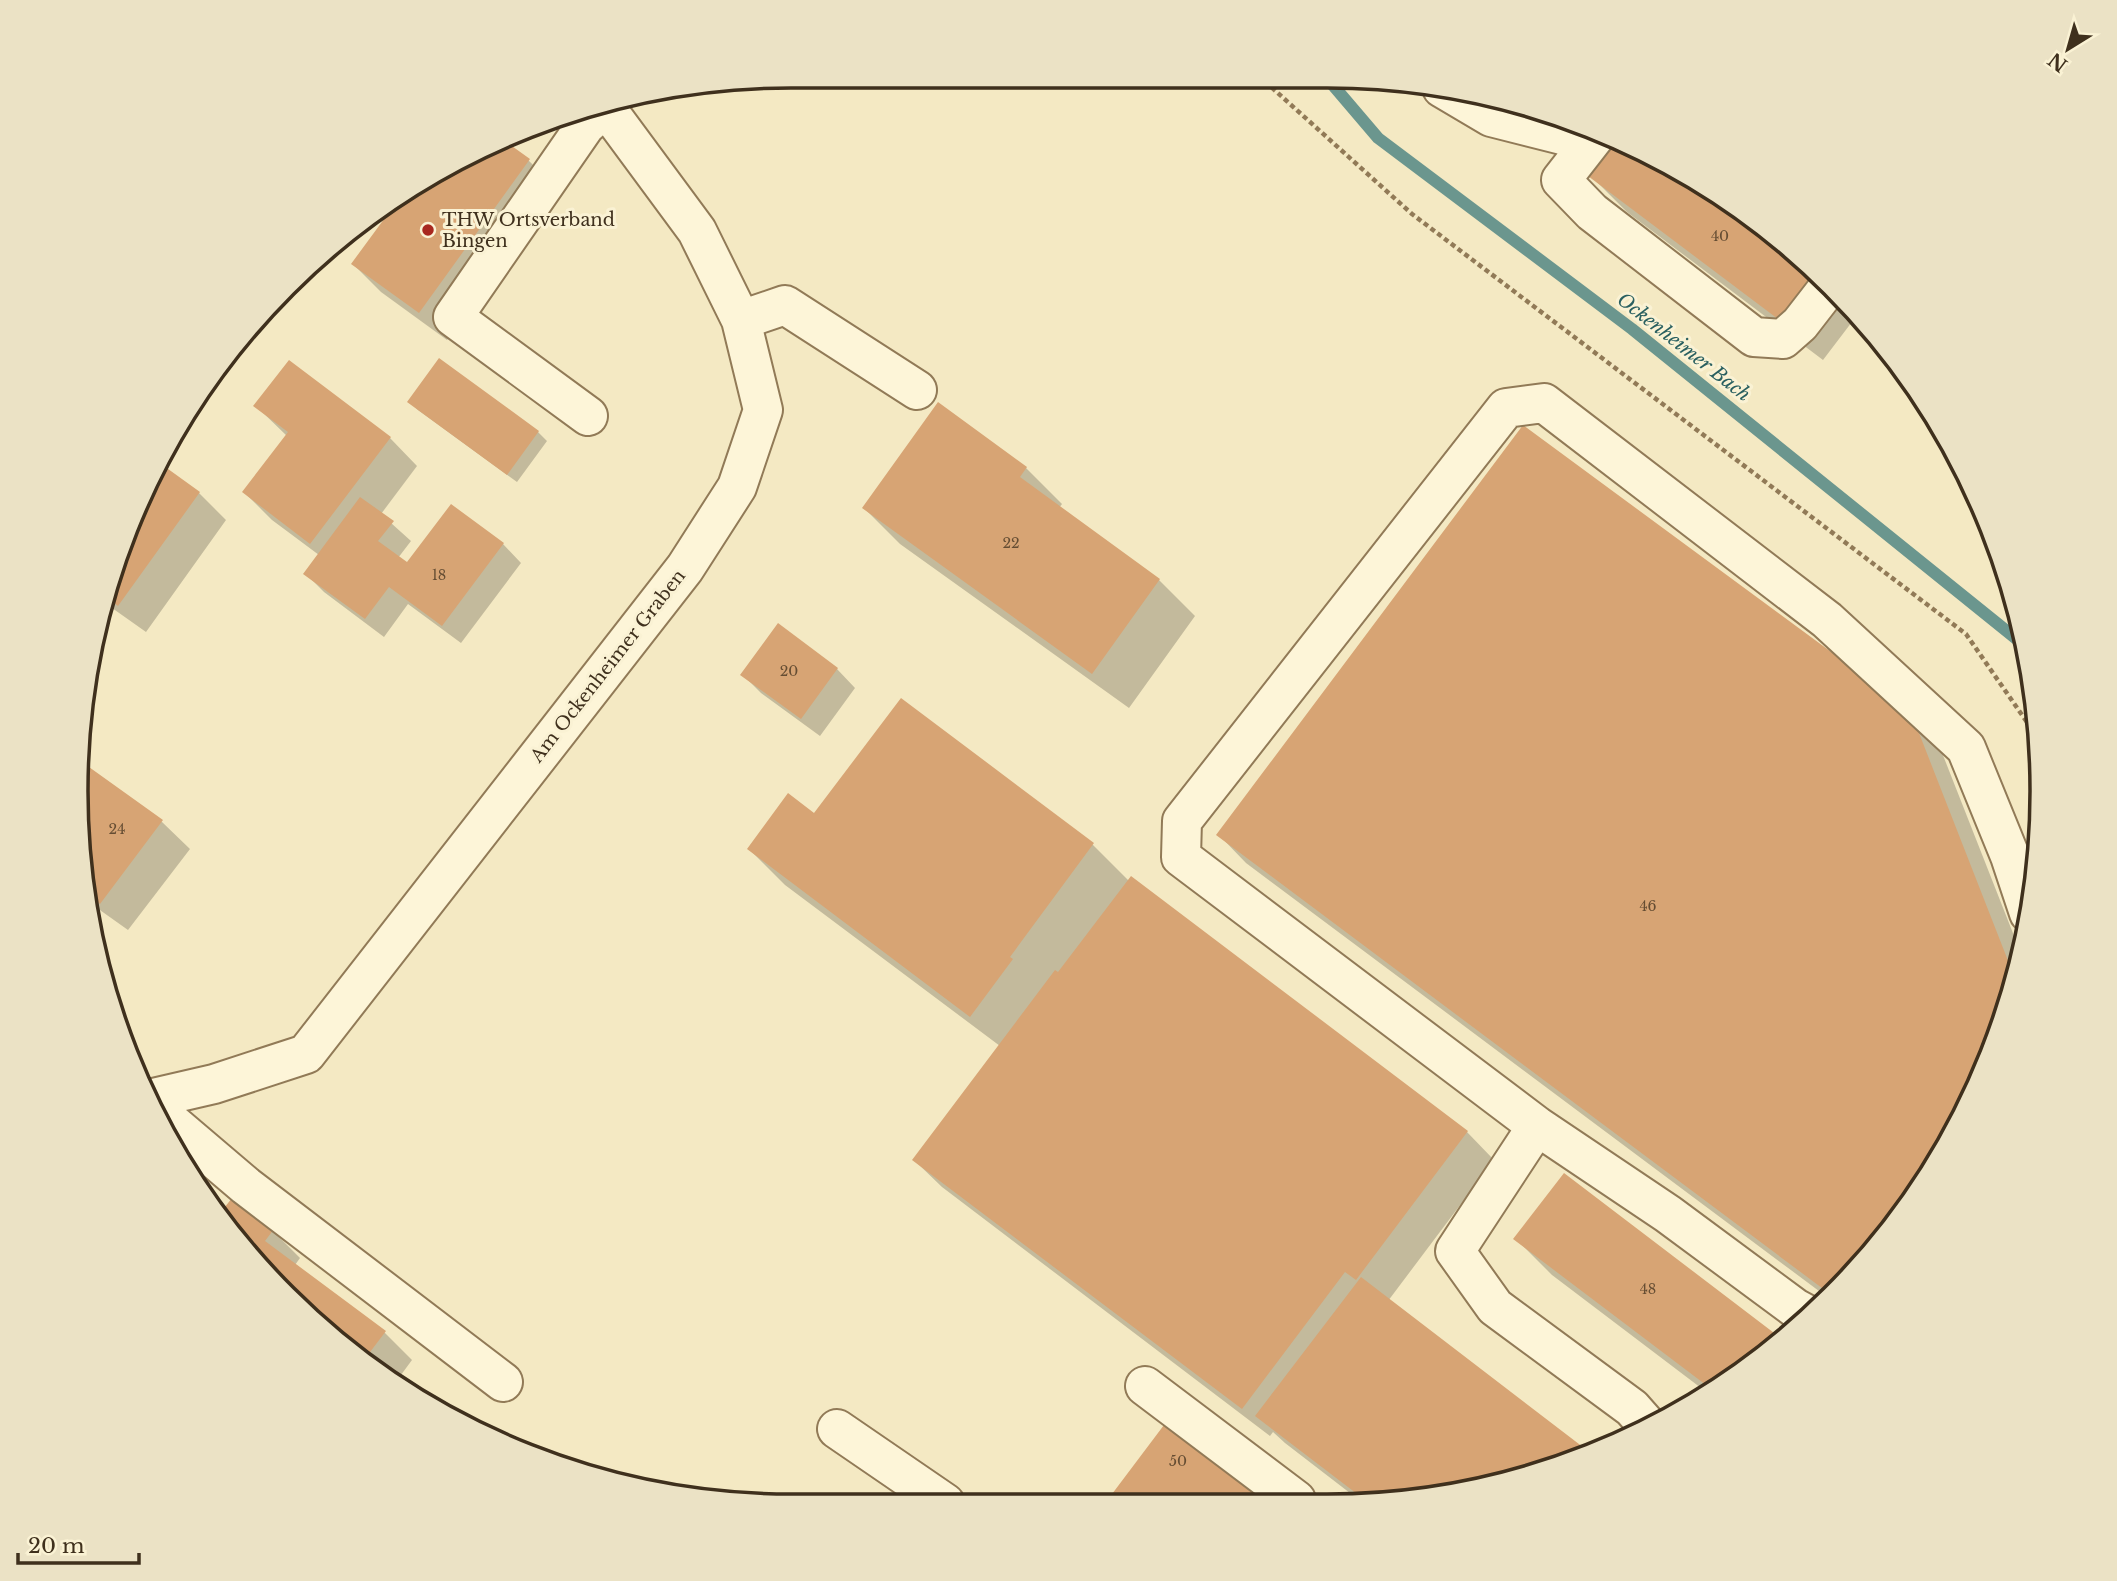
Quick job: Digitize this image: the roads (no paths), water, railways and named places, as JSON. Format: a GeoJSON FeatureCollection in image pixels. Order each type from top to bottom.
{"type":"FeatureCollection","features":[{"type":"Feature","properties":{"kind":"street"},"geometry":{"type":"LineString","coordinates":[[1464,101],[1491,117],[1569,131]]}},
{"type":"Feature","properties":{"kind":"street","name":"Am Ockenheimer Graben"},"geometry":{"type":"LineString","coordinates":[[158,1097],[214,1084],[306,1054],[685,568],[737,487],[763,410],[741,320],[697,231],[609,111]]}},
{"type":"Feature","properties":{"kind":"street"},"geometry":{"type":"LineString","coordinates":[[588,416],[453,317],[594,116]]}},
{"type":"Feature","properties":{"kind":"street"},"geometry":{"type":"LineString","coordinates":[[1592,140],[1561,180],[1592,212],[1754,337],[1783,339],[1800,324],[1824,293]]}},
{"type":"Feature","properties":{"kind":"street"},"geometry":{"type":"LineString","coordinates":[[741,320],[785,305],[917,390]]}},
{"type":"Feature","properties":{"kind":"street"},"geometry":{"type":"LineString","coordinates":[[1799,1310],[1668,1214],[1537,1126],[1181,857],[1182,821],[1506,408],[1544,403],[1827,620],[1966,748],[2022,891]]}},
{"type":"Feature","properties":{"kind":"street"},"geometry":{"type":"LineString","coordinates":[[172,1123],[246,1186],[503,1382]]}},
{"type":"Feature","properties":{"kind":"street"},"geometry":{"type":"LineString","coordinates":[[1537,1126],[1455,1251],[1495,1307],[1632,1408],[1642,1418]]}},
{"type":"Feature","properties":{"kind":"street"},"geometry":{"type":"LineString","coordinates":[[1146,1386],[1288,1494]]}},
{"type":"Feature","properties":{"kind":"street"},"geometry":{"type":"LineString","coordinates":[[837,1429],[931,1494]]}},
{"type":"Feature","properties":{"kind":"waterway","name":"Ockenheimer Bach"},"geometry":{"type":"LineString","coordinates":[[1336,88],[1378,138],[1632,329],[2012,635]]}},
{"type":"Feature","properties":{"kind":"place","name":"THW Ortsverband Bingen"},"geometry":{"type":"Point","coordinates":[428,230]}}]}
